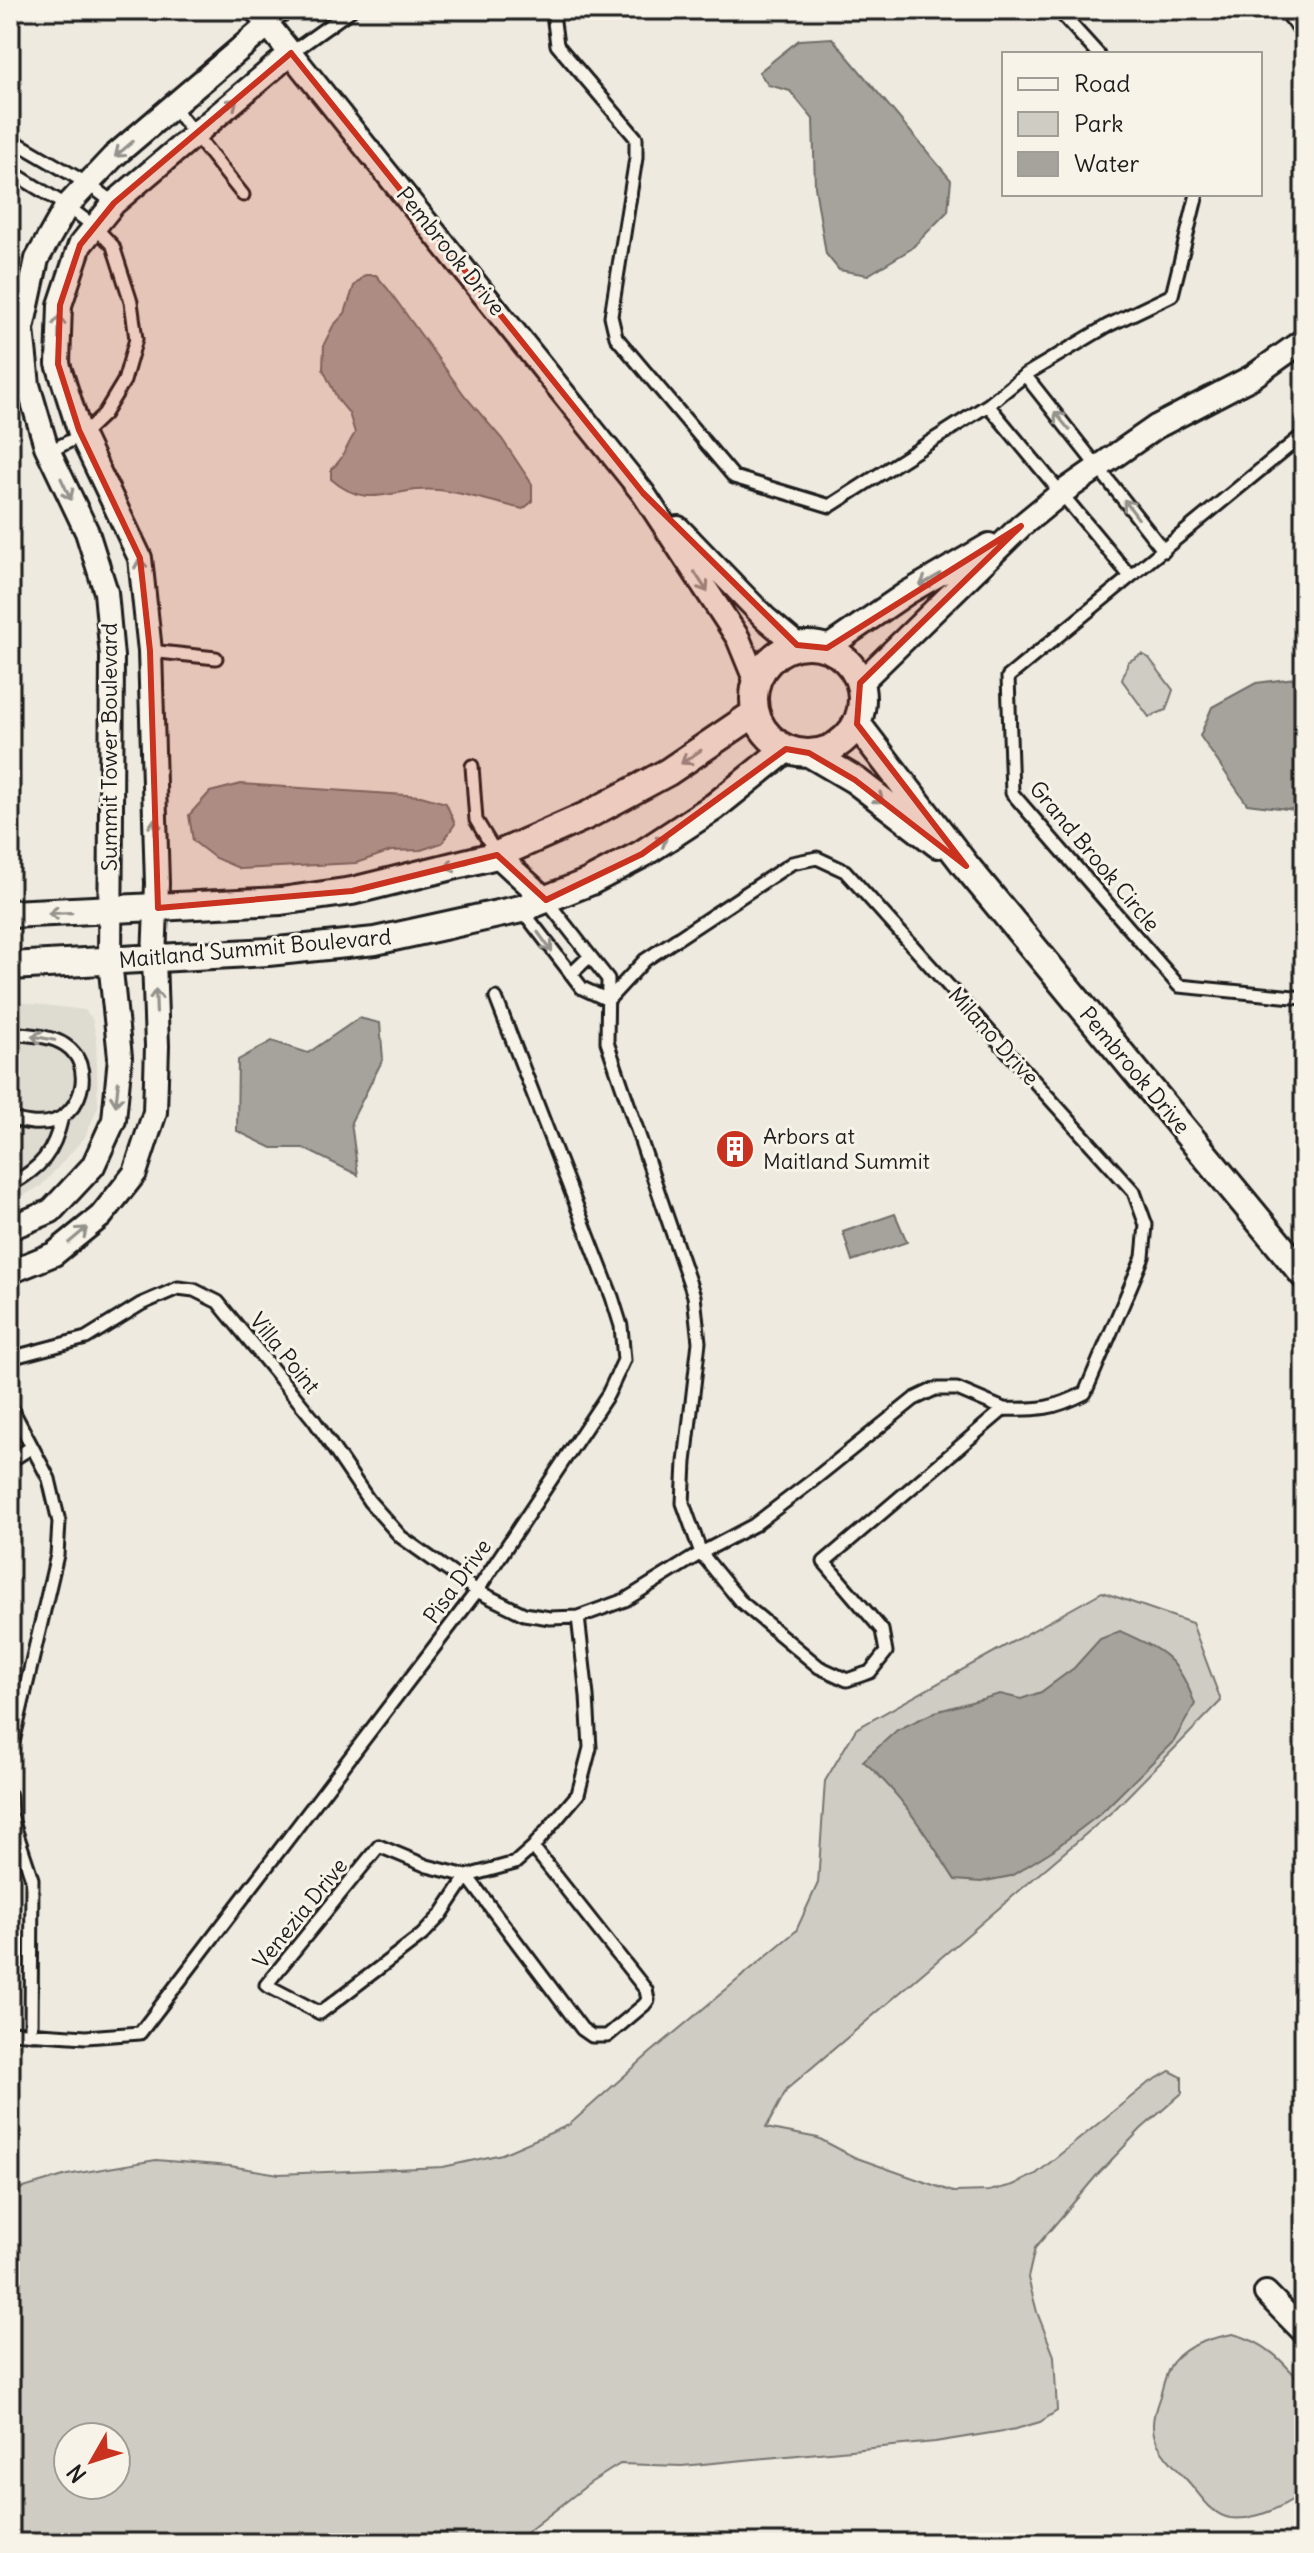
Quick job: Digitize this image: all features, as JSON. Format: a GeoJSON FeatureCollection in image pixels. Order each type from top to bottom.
{"type":"FeatureCollection","features":[{"type":"Feature","properties":{"kind":"street"},"geometry":{"type":"LineString","coordinates":[[1291,10],[1304,26]]}},
{"type":"Feature","properties":{"kind":"street","name":"Pembrook Drive"},"geometry":{"type":"LineString","coordinates":[[262,18],[643,493],[738,638],[756,682]]}},
{"type":"Feature","properties":{"kind":"street","name":"Summit Tower Boulevard"},"geometry":{"type":"LineString","coordinates":[[10,1228],[51,1211],[93,1166],[114,1120],[120,1057],[110,961],[112,657],[106,592],[87,532],[48,452],[28,385],[22,329],[37,259],[67,206],[113,157],[173,107],[262,18]]}},
{"type":"Feature","properties":{"kind":"street","name":"Summit Tower Boulevard"},"geometry":{"type":"LineString","coordinates":[[10,1272],[54,1254],[101,1216],[135,1173],[155,1112],[157,1046],[154,958],[158,908],[150,651],[140,558],[82,435],[58,364],[60,305],[80,245],[114,203],[291,53]]}},
{"type":"Feature","properties":{"kind":"street"},"geometry":{"type":"LineString","coordinates":[[860,683],[1021,526],[1060,494],[1156,427],[1252,377],[1304,340]]}},
{"type":"Feature","properties":{"kind":"street","name":"Pembrook Drive"},"geometry":{"type":"LineString","coordinates":[[643,493],[765,618],[797,645]]}},
{"type":"Feature","properties":{"kind":"street"},"geometry":{"type":"LineString","coordinates":[[827,648],[907,593],[1021,526]]}},
{"type":"Feature","properties":{"kind":"street"},"geometry":{"type":"LineString","coordinates":[[809,644],[827,648],[852,666],[860,683],[862,706],[857,724],[845,739],[829,749],[797,751],[764,730],[755,713],[756,682],[765,665],[779,652],[809,644]]}},
{"type":"Feature","properties":{"kind":"street","name":"Maitland Summit Boulevard"},"geometry":{"type":"LineString","coordinates":[[10,914],[281,901],[352,891],[497,855],[588,815],[668,772],[755,713]]}},
{"type":"Feature","properties":{"kind":"street","name":"Pembrook Drive"},"geometry":{"type":"LineString","coordinates":[[857,724],[966,866],[1304,1275]]}},
{"type":"Feature","properties":{"kind":"street","name":"Pembrook Drive"},"geometry":{"type":"LineString","coordinates":[[797,751],[855,780],[966,866]]}},
{"type":"Feature","properties":{"kind":"street","name":"Maitland Summit Boulevard"},"geometry":{"type":"LineString","coordinates":[[10,966],[268,952],[375,941],[533,905],[589,882],[642,854],[797,751]]}},
{"type":"Feature","properties":{"kind":"street"},"geometry":{"type":"LineString","coordinates":[[497,855],[533,905]]}},
{"type":"Feature","properties":{"kind":"street"},"geometry":{"type":"LineString","coordinates":[[1266,2293],[1304,2332]]}},
{"type":"Feature","properties":{"kind":"lane"},"geometry":{"type":"LineString","coordinates":[[262,18],[290,10]]}},
{"type":"Feature","properties":{"kind":"lane"},"geometry":{"type":"LineString","coordinates":[[291,53],[351,10]]}},
{"type":"Feature","properties":{"kind":"lane"},"geometry":{"type":"LineString","coordinates":[[555,10],[557,45],[636,138],[636,158],[611,316],[616,337],[734,477],[830,506],[988,405],[1025,375],[1107,326],[1172,295],[1197,196]]}},
{"type":"Feature","properties":{"kind":"lane"},"geometry":{"type":"LineString","coordinates":[[1058,10],[1096,52]]}},
{"type":"Feature","properties":{"kind":"lane"},"geometry":{"type":"LineString","coordinates":[[173,107],[243,195]]}},
{"type":"Feature","properties":{"kind":"lane"},"geometry":{"type":"LineString","coordinates":[[10,146],[21,145],[114,203]]}},
{"type":"Feature","properties":{"kind":"lane"},"geometry":{"type":"LineString","coordinates":[[10,171],[67,206],[95,227],[113,246],[131,302],[136,339],[124,381],[104,414],[82,435],[48,452]]}},
{"type":"Feature","properties":{"kind":"lane"},"geometry":{"type":"LineString","coordinates":[[1025,375],[1164,551]]}},
{"type":"Feature","properties":{"kind":"lane"},"geometry":{"type":"LineString","coordinates":[[988,405],[1129,575]]}},
{"type":"Feature","properties":{"kind":"lane","name":"Grand Brook Circle"},"geometry":{"type":"LineString","coordinates":[[1304,434],[1008,677],[1012,793],[1179,986],[1304,998]]}},
{"type":"Feature","properties":{"kind":"lane"},"geometry":{"type":"LineString","coordinates":[[150,651],[216,658]]}},
{"type":"Feature","properties":{"kind":"lane"},"geometry":{"type":"LineString","coordinates":[[472,766],[476,820],[497,855]]}},
{"type":"Feature","properties":{"kind":"lane","name":"Milano Drive"},"geometry":{"type":"LineString","coordinates":[[477,1591],[524,1614],[550,1618],[578,1617],[625,1600],[701,1553],[754,1525],[914,1399],[935,1389],[957,1389],[1004,1409],[1034,1410],[1062,1405],[1085,1393],[1143,1257],[1146,1225],[1134,1192],[845,871],[817,858],[792,863],[645,960],[608,1000]]}},
{"type":"Feature","properties":{"kind":"lane"},"geometry":{"type":"LineString","coordinates":[[533,905],[590,956],[608,979],[607,1042],[694,1296],[699,1342],[683,1503],[701,1553],[740,1601],[819,1667],[847,1680],[870,1672],[886,1652],[882,1630],[824,1562],[1004,1409]]}},
{"type":"Feature","properties":{"kind":"lane"},"geometry":{"type":"LineString","coordinates":[[533,905],[582,988],[608,1000]]}},
{"type":"Feature","properties":{"kind":"lane"},"geometry":{"type":"LineString","coordinates":[[571,974],[590,956]]}},
{"type":"Feature","properties":{"kind":"lane","name":"Pisa Drive"},"geometry":{"type":"LineString","coordinates":[[10,2032],[86,2037],[140,2033],[477,1591],[608,1394],[624,1360],[621,1326],[612,1297],[496,998]]}},
{"type":"Feature","properties":{"kind":"lane"},"geometry":{"type":"LineString","coordinates":[[10,1033],[64,1043],[80,1062],[83,1077],[74,1107],[62,1117],[37,1124],[10,1119]]}},
{"type":"Feature","properties":{"kind":"lane"},"geometry":{"type":"LineString","coordinates":[[10,1185],[29,1175],[50,1154],[62,1117]]}},
{"type":"Feature","properties":{"kind":"lane","name":"Villa Point"},"geometry":{"type":"LineString","coordinates":[[10,1358],[86,1338],[141,1304],[178,1288],[194,1290],[218,1302],[314,1420],[369,1501],[401,1537],[477,1591]]}},
{"type":"Feature","properties":{"kind":"lane"},"geometry":{"type":"LineString","coordinates":[[10,1405],[49,1479],[59,1522],[57,1555],[10,1755]]}},
{"type":"Feature","properties":{"kind":"lane"},"geometry":{"type":"LineString","coordinates":[[10,1461],[32,1447]]}},
{"type":"Feature","properties":{"kind":"lane","name":"Venezia Drive"},"geometry":{"type":"LineString","coordinates":[[467,1876],[441,1915],[422,1935],[320,2013],[266,1985],[379,1846],[427,1866],[467,1876],[515,1863],[533,1847],[578,1794],[590,1748],[578,1617]]}},
{"type":"Feature","properties":{"kind":"lane"},"geometry":{"type":"LineString","coordinates":[[10,1795],[10,1817],[32,1879],[31,2034]]}},
{"type":"Feature","properties":{"kind":"lane"},"geometry":{"type":"LineString","coordinates":[[467,1876],[582,2029],[592,2036],[607,2036],[644,2005],[648,2000],[646,1990],[533,1847]]}},
{"type":"Feature","properties":{"kind":"highlighted area"},"geometry":{"type":"Polygon","coordinates":[[[291,53],[643,493],[797,645],[827,648],[1021,526],[860,683],[857,724],[966,866],[855,780],[809,753],[786,749],[642,854],[546,900],[497,855],[352,891],[158,908],[150,651],[140,558],[79,430],[58,364],[60,305],[80,245],[114,203],[291,53]]]}},
{"type":"Feature","properties":{"kind":"shaded area"},"geometry":{"type":"Polygon","coordinates":[[[10,1001],[85,1010],[92,1018],[96,1035],[98,1107],[85,1137],[42,1185],[10,1204],[10,1001]]]}},
{"type":"Feature","properties":{"kind":"green space"},"geometry":{"type":"Polygon","coordinates":[[[1142,654],[1149,658],[1173,690],[1166,710],[1149,717],[1122,680],[1128,662],[1142,654]]]}},
{"type":"Feature","properties":{"kind":"green space"},"geometry":{"type":"Polygon","coordinates":[[[1102,1592],[1192,1623],[1221,1701],[1114,1810],[787,2089],[766,2128],[818,2138],[854,2157],[953,2192],[989,2191],[1013,2185],[1036,2174],[1147,2084],[1170,2071],[1182,2077],[1182,2093],[1141,2129],[1097,2175],[1035,2248],[1028,2278],[1054,2356],[1057,2411],[1040,2422],[1016,2429],[935,2442],[682,2466],[620,2464],[590,2483],[513,2543],[10,2543],[10,2192],[67,2175],[156,2160],[230,2166],[279,2174],[443,2167],[502,2154],[569,2125],[796,1931],[818,1883],[825,1781],[856,1729],[1102,1592]]]}},
{"type":"Feature","properties":{"kind":"green space"},"geometry":{"type":"Polygon","coordinates":[[[1233,2334],[1255,2342],[1273,2354],[1304,2386],[1304,2492],[1269,2511],[1240,2518],[1218,2514],[1209,2506],[1162,2451],[1153,2428],[1165,2378],[1173,2362],[1193,2346],[1233,2334]]]}},
{"type":"Feature","properties":{"kind":"water"},"geometry":{"type":"Polygon","coordinates":[[[832,38],[951,180],[948,211],[911,249],[868,275],[839,270],[826,254],[815,187],[813,119],[790,91],[768,85],[759,72],[799,40],[832,38]]]}},
{"type":"Feature","properties":{"kind":"water"},"geometry":{"type":"Polygon","coordinates":[[[365,275],[376,275],[388,289],[465,396],[502,439],[532,484],[532,502],[523,509],[438,490],[370,496],[345,489],[331,479],[331,469],[355,433],[349,413],[338,400],[323,369],[324,344],[333,326],[345,313],[354,286],[365,275]]]}},
{"type":"Feature","properties":{"kind":"water"},"geometry":{"type":"Polygon","coordinates":[[[1304,677],[1304,811],[1247,804],[1200,736],[1212,707],[1256,683],[1304,677]]]}},
{"type":"Feature","properties":{"kind":"water"},"geometry":{"type":"Polygon","coordinates":[[[241,784],[421,796],[446,803],[455,824],[442,843],[421,850],[391,851],[356,863],[241,869],[215,858],[193,841],[189,815],[210,792],[241,784]]]}},
{"type":"Feature","properties":{"kind":"water"},"geometry":{"type":"Polygon","coordinates":[[[359,1018],[380,1023],[383,1059],[351,1122],[358,1175],[303,1148],[272,1148],[237,1131],[238,1060],[272,1041],[308,1053],[359,1018]]]}},
{"type":"Feature","properties":{"kind":"water"},"geometry":{"type":"Polygon","coordinates":[[[895,1214],[907,1242],[852,1261],[843,1232],[895,1214]]]}},
{"type":"Feature","properties":{"kind":"water"},"geometry":{"type":"Polygon","coordinates":[[[1120,1631],[1168,1657],[1189,1688],[1195,1704],[1174,1741],[1100,1814],[1053,1850],[1011,1876],[981,1882],[955,1880],[902,1802],[863,1761],[897,1730],[935,1712],[1000,1694],[1021,1699],[1041,1692],[1074,1668],[1100,1639],[1120,1631]]]}},
{"type":"Feature","properties":{"kind":"place","name":"Arbors at Maitland Summit"},"geometry":{"type":"Point","coordinates":[735,1149]}}]}
